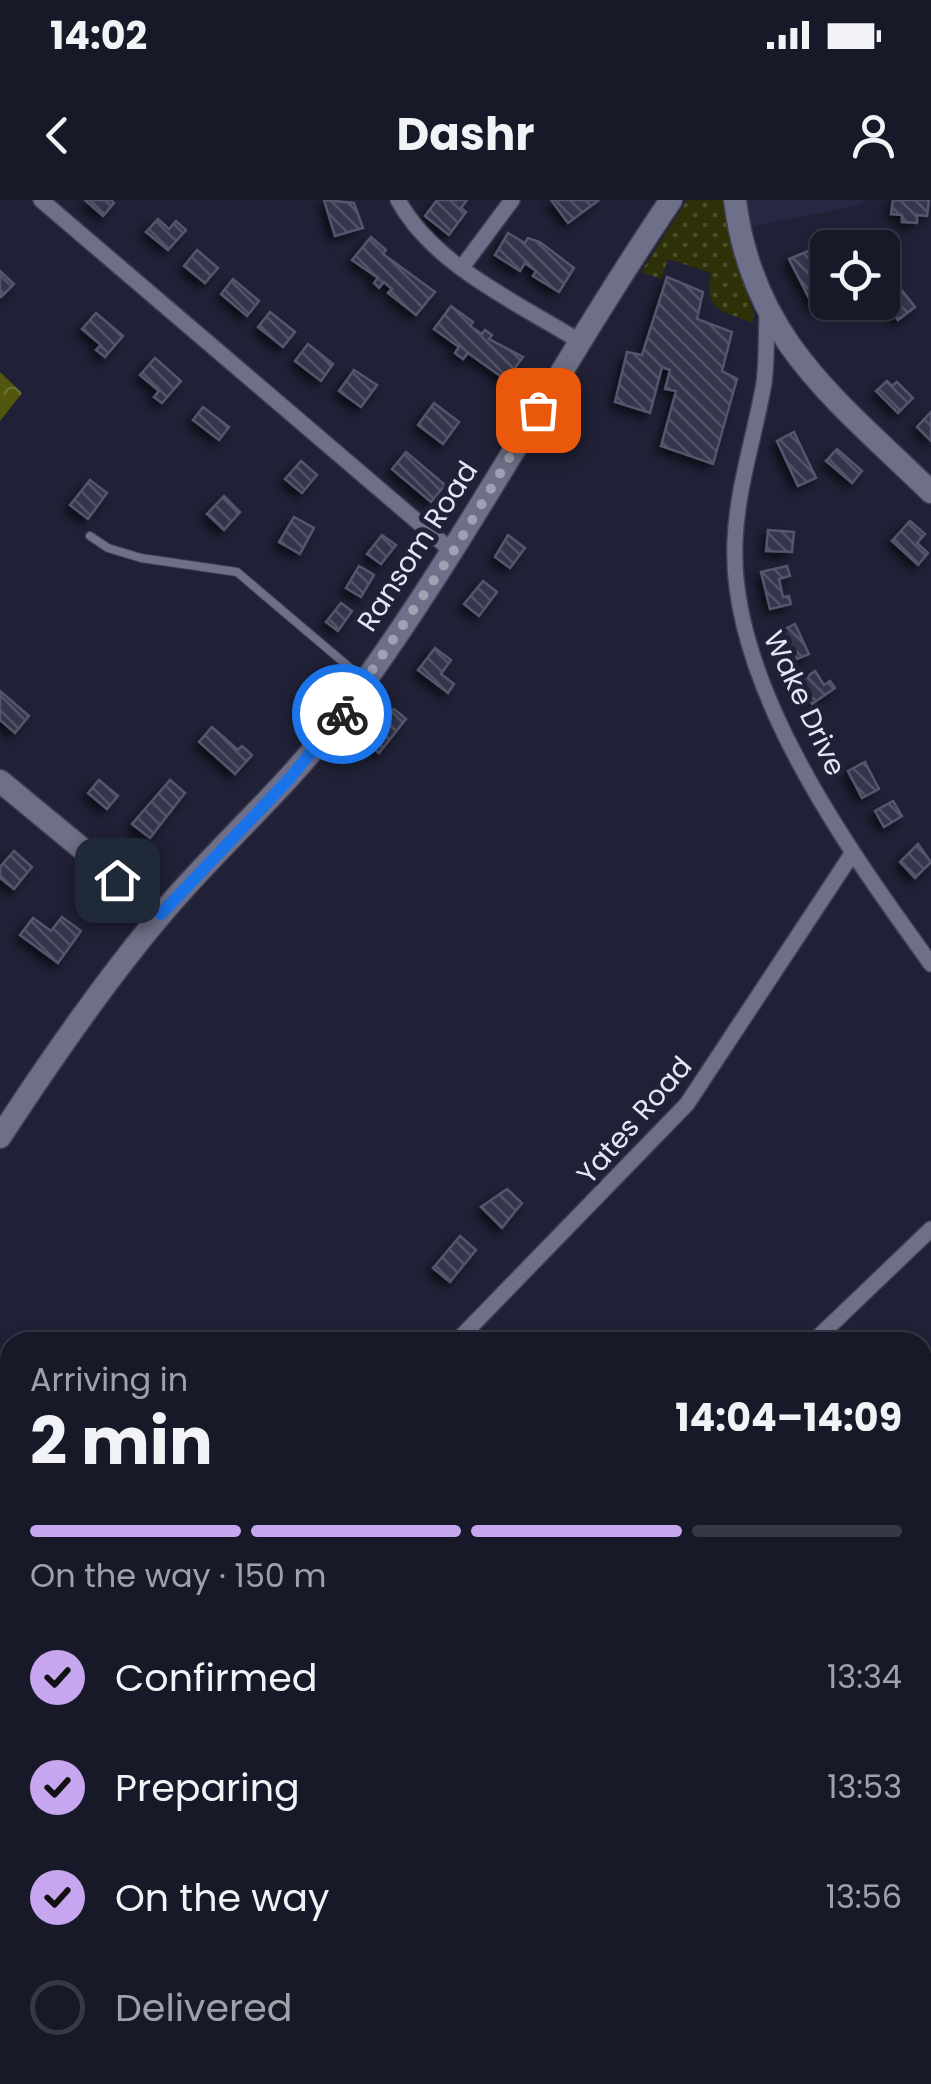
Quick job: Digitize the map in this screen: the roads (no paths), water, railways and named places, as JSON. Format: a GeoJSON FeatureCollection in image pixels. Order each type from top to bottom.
{"type":"FeatureCollection","features":[{"type":"Feature","properties":{"kind":"street"},"geometry":{"type":"LineString","coordinates":[[41,200],[453,552]]}},
{"type":"Feature","properties":{"kind":"street"},"geometry":{"type":"LineString","coordinates":[[398,200],[430,241],[579,341]]}},
{"type":"Feature","properties":{"kind":"street"},"geometry":{"type":"LineString","coordinates":[[463,266],[512,200]]}},
{"type":"Feature","properties":{"kind":"street","name":"Ransom Road"},"geometry":{"type":"LineString","coordinates":[[0,1138],[161,914],[290,778],[365,680],[453,552],[579,341],[671,200]]}},
{"type":"Feature","properties":{"kind":"street"},"geometry":{"type":"LineString","coordinates":[[735,200],[743,252],[768,314],[808,370],[931,492]]}},
{"type":"Feature","properties":{"kind":"street","name":"Wake Drive"},"geometry":{"type":"LineString","coordinates":[[768,314],[765,378],[735,538],[735,596],[750,652],[786,731],[852,854],[931,964]]}},
{"type":"Feature","properties":{"kind":"street"},"geometry":{"type":"LineString","coordinates":[[0,781],[161,914]]}},
{"type":"Feature","properties":{"kind":"street","name":"Yates Road"},"geometry":{"type":"LineString","coordinates":[[466,1332],[687,1104],[852,854]]}},
{"type":"Feature","properties":{"kind":"street"},"geometry":{"type":"LineString","coordinates":[[823,1332],[931,1229]]}},
{"type":"Feature","properties":{"kind":"lane"},"geometry":{"type":"LineString","coordinates":[[90,536],[108,548],[141,558],[237,572],[365,680]]}}]}
